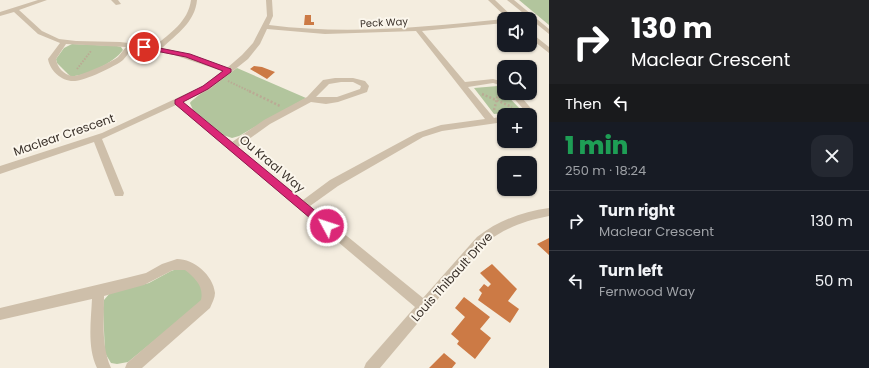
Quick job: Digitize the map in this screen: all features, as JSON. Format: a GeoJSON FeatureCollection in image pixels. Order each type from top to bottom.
{"type":"FeatureCollection","features":[{"type":"Feature","properties":{"kind":"street"},"geometry":{"type":"LineString","coordinates":[[0,14],[44,0]]}},
{"type":"Feature","properties":{"kind":"street"},"geometry":{"type":"LineString","coordinates":[[156,49],[187,20],[193,11],[194,0]]}},
{"type":"Feature","properties":{"kind":"street","name":"Maclear Crescent"},"geometry":{"type":"LineString","coordinates":[[0,170],[97,138],[206,88],[252,49],[270,16],[268,0]]}},
{"type":"Feature","properties":{"kind":"street"},"geometry":{"type":"LineString","coordinates":[[492,0],[505,12]]}},
{"type":"Feature","properties":{"kind":"street"},"geometry":{"type":"LineString","coordinates":[[510,0],[549,32]]}},
{"type":"Feature","properties":{"kind":"street"},"geometry":{"type":"LineString","coordinates":[[16,9],[44,36],[65,42],[131,45],[156,49],[199,58],[228,70]]}},
{"type":"Feature","properties":{"kind":"street","name":"Peck Way"},"geometry":{"type":"LineString","coordinates":[[265,27],[306,33],[391,33],[497,22]]}},
{"type":"Feature","properties":{"kind":"street"},"geometry":{"type":"LineString","coordinates":[[418,30],[491,120]]}},
{"type":"Feature","properties":{"kind":"street"},"geometry":{"type":"LineString","coordinates":[[537,40],[549,51]]}},
{"type":"Feature","properties":{"kind":"street"},"geometry":{"type":"LineString","coordinates":[[65,42],[52,58],[52,62],[63,76],[69,79],[78,78],[109,66],[121,58],[131,45]]}},
{"type":"Feature","properties":{"kind":"street"},"geometry":{"type":"LineString","coordinates":[[231,146],[267,122],[310,99],[324,83],[329,81],[358,81],[364,83],[366,86],[364,90],[335,102],[310,99]]}},
{"type":"Feature","properties":{"kind":"street"},"geometry":{"type":"LineString","coordinates":[[462,85],[497,82]]}},
{"type":"Feature","properties":{"kind":"street"},"geometry":{"type":"LineString","coordinates":[[520,100],[527,108]]}},
{"type":"Feature","properties":{"kind":"street","name":"Ou Kraal Way"},"geometry":{"type":"LineString","coordinates":[[178,102],[424,307]]}},
{"type":"Feature","properties":{"kind":"street"},"geometry":{"type":"LineString","coordinates":[[303,206],[334,182],[420,135],[441,128],[497,120]]}},
{"type":"Feature","properties":{"kind":"street"},"geometry":{"type":"LineString","coordinates":[[97,138],[119,193]]}},
{"type":"Feature","properties":{"kind":"street","name":"Louis Thibault Drive"},"geometry":{"type":"LineString","coordinates":[[371,368],[481,240],[491,231],[515,219],[549,212]]}},
{"type":"Feature","properties":{"kind":"street"},"geometry":{"type":"LineString","coordinates":[[0,314],[98,293],[124,283],[145,279],[171,266],[182,263],[192,268],[209,289],[208,299],[203,308],[132,368]]}},
{"type":"Feature","properties":{"kind":"street"},"geometry":{"type":"LineString","coordinates":[[98,293],[98,350],[100,362],[104,368]]}},
{"type":"Feature","properties":{"kind":"path"},"geometry":{"type":"LineString","coordinates":[[69,79],[97,43]]}},
{"type":"Feature","properties":{"kind":"path"},"geometry":{"type":"LineString","coordinates":[[220,77],[289,110]]}},
{"type":"Feature","properties":{"kind":"path"},"geometry":{"type":"LineString","coordinates":[[462,85],[514,108]]}},
{"type":"Feature","properties":{"kind":"path"},"geometry":{"type":"LineString","coordinates":[[491,120],[497,100]]}},
{"type":"Feature","properties":{"kind":"green space"},"geometry":{"type":"Polygon","coordinates":[[[519,0],[549,0],[549,25],[537,15],[537,12],[533,12],[519,0]]]}},
{"type":"Feature","properties":{"kind":"green space"},"geometry":{"type":"Polygon","coordinates":[[[72,44],[117,46],[121,47],[123,50],[113,60],[91,72],[70,76],[57,63],[56,59],[64,48],[72,44]]]}},
{"type":"Feature","properties":{"kind":"green space"},"geometry":{"type":"Polygon","coordinates":[[[237,68],[306,98],[239,136],[232,138],[223,135],[193,110],[190,103],[204,91],[237,68]]]}},
{"type":"Feature","properties":{"kind":"green space"},"geometry":{"type":"Polygon","coordinates":[[[497,86],[497,100],[511,100],[519,108],[497,108],[497,114],[494,114],[474,88],[497,86]]]}},
{"type":"Feature","properties":{"kind":"green space"},"geometry":{"type":"Polygon","coordinates":[[[180,268],[189,271],[203,288],[203,298],[198,305],[128,362],[117,364],[111,363],[105,353],[104,300],[110,293],[149,283],[171,271],[180,268]]]}},
{"type":"Feature","properties":{"kind":"building"},"geometry":{"type":"Polygon","coordinates":[[[305,15],[311,15],[311,22],[314,22],[314,25],[304,25],[305,15]]]}},
{"type":"Feature","properties":{"kind":"building"},"geometry":{"type":"Polygon","coordinates":[[[254,66],[262,67],[275,72],[267,79],[250,69],[254,66]]]}},
{"type":"Feature","properties":{"kind":"building"},"geometry":{"type":"Polygon","coordinates":[[[549,238],[549,255],[537,244],[549,238]]]}},
{"type":"Feature","properties":{"kind":"building"},"geometry":{"type":"Polygon","coordinates":[[[492,264],[517,289],[508,301],[519,309],[510,323],[478,300],[482,293],[479,290],[484,284],[488,287],[491,284],[480,273],[492,264]]]}},
{"type":"Feature","properties":{"kind":"building"},"geometry":{"type":"Polygon","coordinates":[[[464,297],[490,317],[480,329],[491,338],[475,359],[457,344],[459,341],[451,334],[465,317],[455,308],[464,297]]]}},
{"type":"Feature","properties":{"kind":"building"},"geometry":{"type":"Polygon","coordinates":[[[444,353],[456,363],[452,368],[429,368],[444,353]]]}},
{"type":"Feature","properties":{"kind":"route"},"geometry":{"type":"LineString","coordinates":[[144,47],[199,58],[228,70],[206,88],[178,102],[327,226]]}}]}
